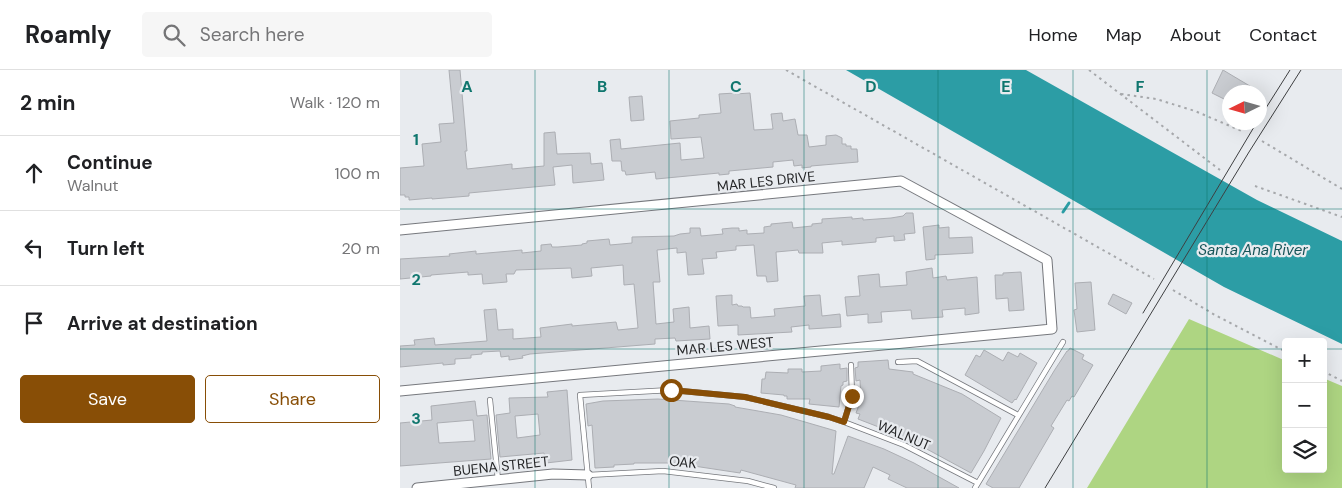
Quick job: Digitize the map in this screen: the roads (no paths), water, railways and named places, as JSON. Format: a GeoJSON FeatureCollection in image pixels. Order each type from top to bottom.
{"type":"FeatureCollection","features":[{"type":"Feature","properties":{"kind":"street","name":"MAR LES DRIVE"},"geometry":{"type":"LineString","coordinates":[[400,230],[901,181],[1047,260],[1052,329]]}},
{"type":"Feature","properties":{"kind":"street","name":"MAR LES WEST"},"geometry":{"type":"LineString","coordinates":[[400,391],[1052,329]]}},
{"type":"Feature","properties":{"kind":"street","name":"BUENA STREET"},"geometry":{"type":"LineString","coordinates":[[417,488],[458,486],[554,474],[588,475]]}},
{"type":"Feature","properties":{"kind":"lane"},"geometry":{"type":"LineString","coordinates":[[975,488],[1063,342]]}},
{"type":"Feature","properties":{"kind":"lane"},"geometry":{"type":"LineString","coordinates":[[898,362],[917,361],[1018,416]]}},
{"type":"Feature","properties":{"kind":"lane"},"geometry":{"type":"LineString","coordinates":[[844,422],[852,396],[851,364]]}},
{"type":"Feature","properties":{"kind":"lane","name":"WALNUT"},"geometry":{"type":"LineString","coordinates":[[588,475],[580,395],[671,390],[745,397],[829,417],[904,445],[978,483]]}},
{"type":"Feature","properties":{"kind":"lane"},"geometry":{"type":"LineString","coordinates":[[490,400],[498,480]]}},
{"type":"Feature","properties":{"kind":"lane","name":"OAK"},"geometry":{"type":"LineString","coordinates":[[588,475],[663,472],[748,481],[774,488]]}},
{"type":"Feature","properties":{"kind":"lane"},"geometry":{"type":"LineString","coordinates":[[588,475],[589,488]]}},
{"type":"Feature","properties":{"kind":"water","name":"Santa Ana River"},"geometry":{"type":"Polygon","coordinates":[[[846,70],[1026,70],[1257,200],[1342,241],[1342,344],[1224,287],[846,70]]]}},
{"type":"Feature","properties":{"kind":"waterway"},"geometry":{"type":"LineString","coordinates":[[1063,212],[1069,203]]}},
{"type":"Feature","properties":{"kind":"tram line"},"geometry":{"type":"LineString","coordinates":[[1267,106],[1290,70]]}},
{"type":"Feature","properties":{"kind":"tram line"},"geometry":{"type":"LineString","coordinates":[[1045,488],[1249,152],[1301,70]]}},
{"type":"Feature","properties":{"kind":"tram line"},"geometry":{"type":"LineString","coordinates":[[1143,313],[1252,130]]}}]}
